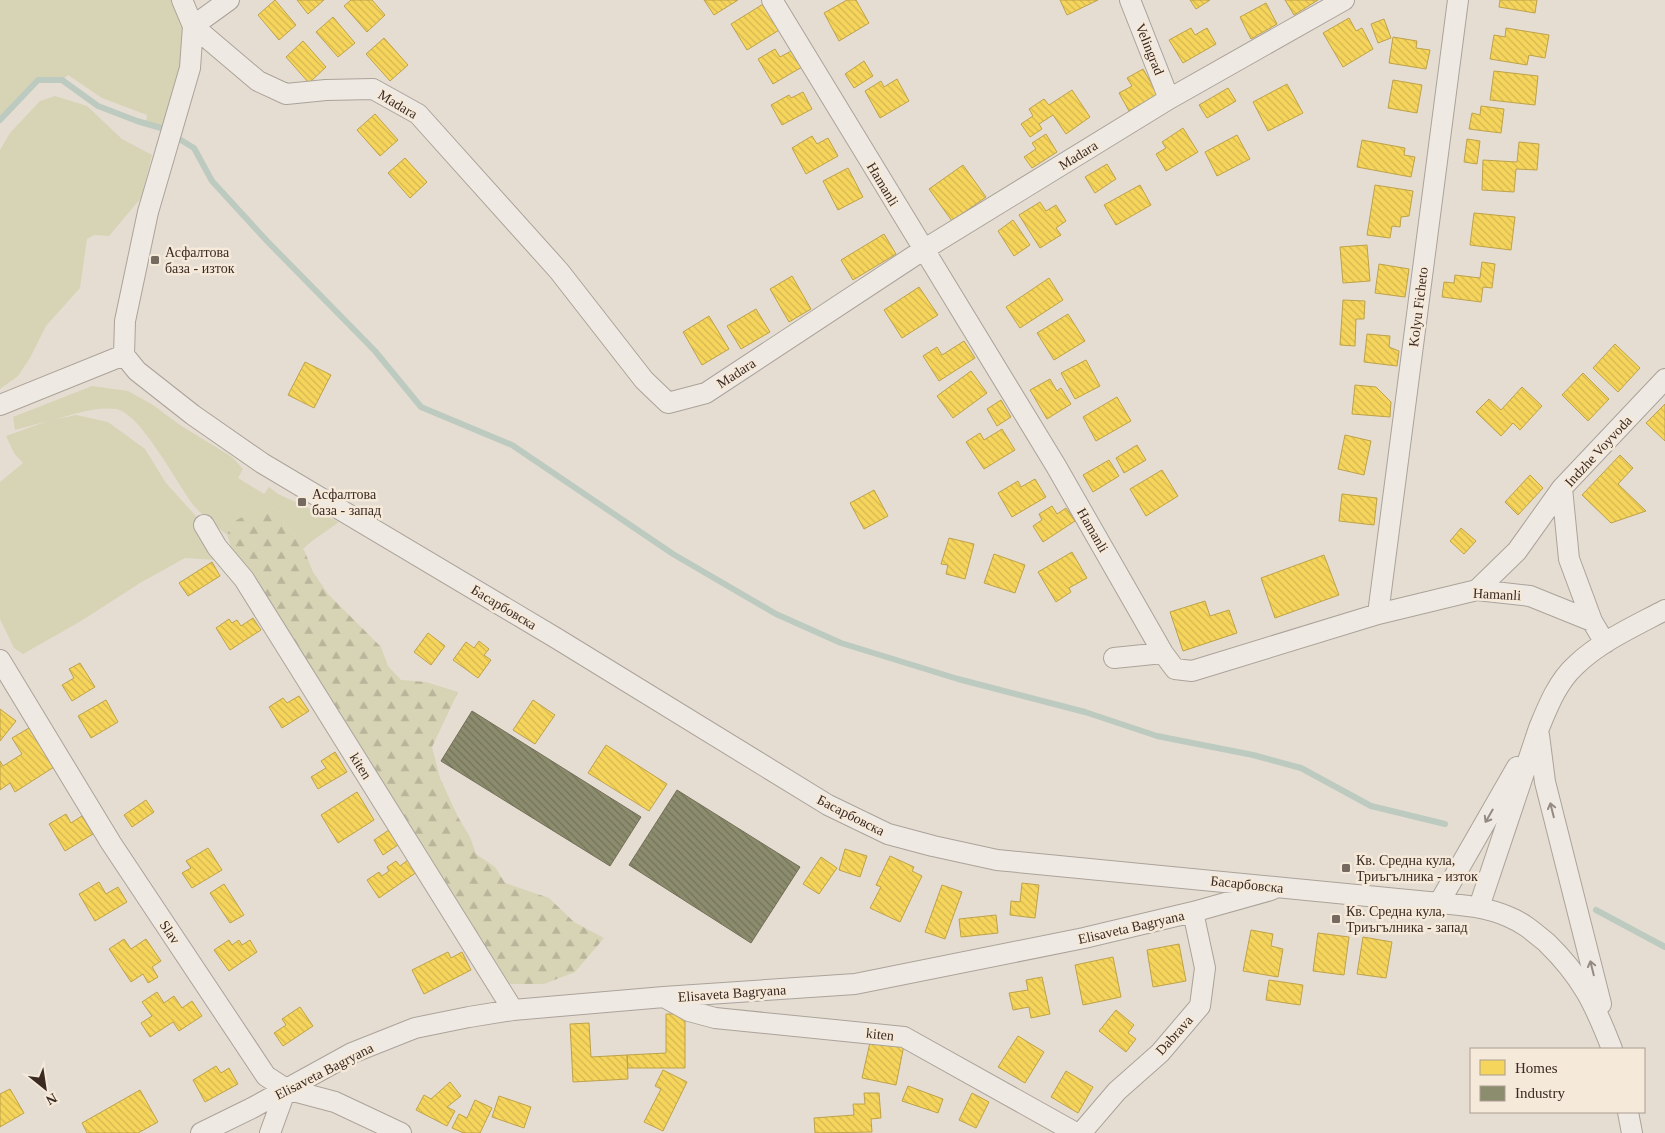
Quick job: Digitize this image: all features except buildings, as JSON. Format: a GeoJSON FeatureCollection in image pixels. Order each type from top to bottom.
{"type":"FeatureCollection","features":[{"type":"Feature","properties":{"kind":"street"},"geometry":{"type":"LineString","coordinates":[[0,404],[124,355],[125,321],[148,212],[190,68],[193,26],[182,0]]}},
{"type":"Feature","properties":{"kind":"street"},"geometry":{"type":"LineString","coordinates":[[193,26],[229,0]]}},
{"type":"Feature","properties":{"kind":"street","name":"Hamanli"},"geometry":{"type":"LineString","coordinates":[[772,0],[1056,466],[1163,653],[1174,668],[1192,671],[1378,614],[1477,590],[1530,596],[1592,621]]}},
{"type":"Feature","properties":{"kind":"street","name":"Velingrad"},"geometry":{"type":"LineString","coordinates":[[1130,0],[1169,99]]}},
{"type":"Feature","properties":{"kind":"street","name":"Madara"},"geometry":{"type":"LineString","coordinates":[[193,26],[258,81],[286,94],[326,90],[373,89],[418,114],[559,271],[644,380],[668,403],[706,393],[923,250],[1169,99],[1344,0]]}},
{"type":"Feature","properties":{"kind":"street","name":"Kolyu Ficheto"},"geometry":{"type":"LineString","coordinates":[[1378,614],[1458,0]]}},
{"type":"Feature","properties":{"kind":"street","name":"Басарбовска"},"geometry":{"type":"LineString","coordinates":[[124,355],[137,371],[193,415],[262,462],[556,638],[787,781],[828,805],[888,834],[997,860],[1479,907],[1509,916],[1523,924],[1537,934],[1564,962],[1576,975],[1590,998],[1599,1015],[1612,1048]]}},
{"type":"Feature","properties":{"kind":"street","name":"Indzhe Voyvoda"},"geometry":{"type":"LineString","coordinates":[[1592,621],[1569,559],[1562,488],[1665,379]]}},
{"type":"Feature","properties":{"kind":"street"},"geometry":{"type":"LineString","coordinates":[[1477,590],[1517,551],[1562,488]]}},
{"type":"Feature","properties":{"kind":"street","name":"kiten"},"geometry":{"type":"LineString","coordinates":[[204,525],[217,547],[244,578],[513,1010]]}},
{"type":"Feature","properties":{"kind":"street"},"geometry":{"type":"LineString","coordinates":[[1438,903],[1539,728],[1554,697],[1575,666],[1605,643],[1665,610]]}},
{"type":"Feature","properties":{"kind":"street"},"geometry":{"type":"LineString","coordinates":[[1592,621],[1605,643]]}},
{"type":"Feature","properties":{"kind":"street"},"geometry":{"type":"LineString","coordinates":[[1114,658],[1163,653]]}},
{"type":"Feature","properties":{"kind":"street","name":"Slav"},"geometry":{"type":"LineString","coordinates":[[2,667],[111,844],[266,1076],[286,1089],[335,1102],[401,1133]]}},
{"type":"Feature","properties":{"kind":"street"},"geometry":{"type":"LineString","coordinates":[[1479,907],[1539,728]]}},
{"type":"Feature","properties":{"kind":"street"},"geometry":{"type":"LineString","coordinates":[[1539,728],[1545,782],[1612,1048]]}},
{"type":"Feature","properties":{"kind":"street","name":"Elisaveta Bagryana"},"geometry":{"type":"LineString","coordinates":[[200,1133],[252,1108],[352,1053],[415,1028],[513,1010],[855,984],[1084,938],[1193,912],[1280,887]]}},
{"type":"Feature","properties":{"kind":"street","name":"Dabrava"},"geometry":{"type":"LineString","coordinates":[[1081,1133],[1117,1091],[1160,1052],[1200,1006],[1205,968],[1193,912]]}},
{"type":"Feature","properties":{"kind":"street","name":"kiten"},"geometry":{"type":"LineString","coordinates":[[664,998],[689,1012],[715,1018],[904,1037],[1076,1133]]}},
{"type":"Feature","properties":{"kind":"street"},"geometry":{"type":"LineString","coordinates":[[270,1133],[286,1089]]}},
{"type":"Feature","properties":{"kind":"street"},"geometry":{"type":"LineString","coordinates":[[1628,1113],[1632,1133]]}},
{"type":"Feature","properties":{"kind":"green space"},"geometry":{"type":"Polygon","coordinates":[[[0,0],[173,0],[180,15],[184,31],[184,48],[178,80],[161,128],[146,124],[147,115],[102,98],[68,75],[62,80],[38,80],[0,120],[0,0]]]}},
{"type":"Feature","properties":{"kind":"green space"},"geometry":{"type":"Polygon","coordinates":[[[55,96],[87,106],[122,139],[152,155],[141,198],[109,236],[94,235],[87,239],[80,288],[46,326],[30,358],[18,376],[0,389],[0,150],[10,133],[40,101],[55,96]]]}},
{"type":"Feature","properties":{"kind":"green space"},"geometry":{"type":"Polygon","coordinates":[[[92,386],[128,391],[153,405],[180,425],[232,457],[243,469],[238,478],[264,494],[269,487],[278,494],[339,522],[303,549],[274,507],[233,522],[227,535],[195,507],[148,436],[126,413],[108,408],[52,420],[76,415],[108,422],[145,449],[166,483],[204,525],[230,561],[185,558],[23,654],[14,648],[0,619],[0,482],[23,463],[14,453],[6,436],[48,421],[15,430],[13,417],[92,386]]]}},
{"type":"Feature","properties":{"kind":"green space"},"geometry":{"type":"Polygon","coordinates":[[[274,507],[305,552],[313,572],[328,594],[381,647],[388,666],[401,680],[426,682],[458,692],[432,747],[440,778],[458,817],[470,837],[476,854],[495,867],[505,883],[549,898],[574,922],[604,938],[575,972],[544,984],[495,984],[238,567],[227,535],[233,522],[248,514],[274,507]]]}},
{"type":"Feature","properties":{"kind":"waterway"},"geometry":{"type":"LineString","coordinates":[[0,120],[38,80],[62,80],[98,106],[161,128],[194,148],[212,181],[267,241],[375,351],[421,407],[512,445],[673,554],[776,614],[841,643],[958,679],[1085,712],[1157,736],[1253,755],[1301,768],[1371,806],[1445,824]]}},
{"type":"Feature","properties":{"kind":"waterway"},"geometry":{"type":"LineString","coordinates":[[1596,910],[1665,947]]}},
{"type":"Feature","properties":{"kind":"place","name":"Асфалтова база - изток"},"geometry":{"type":"Point","coordinates":[155,260]}},
{"type":"Feature","properties":{"kind":"place","name":"Асфалтова база - запад"},"geometry":{"type":"Point","coordinates":[302,502]}},
{"type":"Feature","properties":{"kind":"place","name":"Кв. Средна кула, Триъгълника - изток"},"geometry":{"type":"Point","coordinates":[1346,868]}},
{"type":"Feature","properties":{"kind":"place","name":"Кв. Средна кула, Триъгълника - запад"},"geometry":{"type":"Point","coordinates":[1336,919]}}]}
